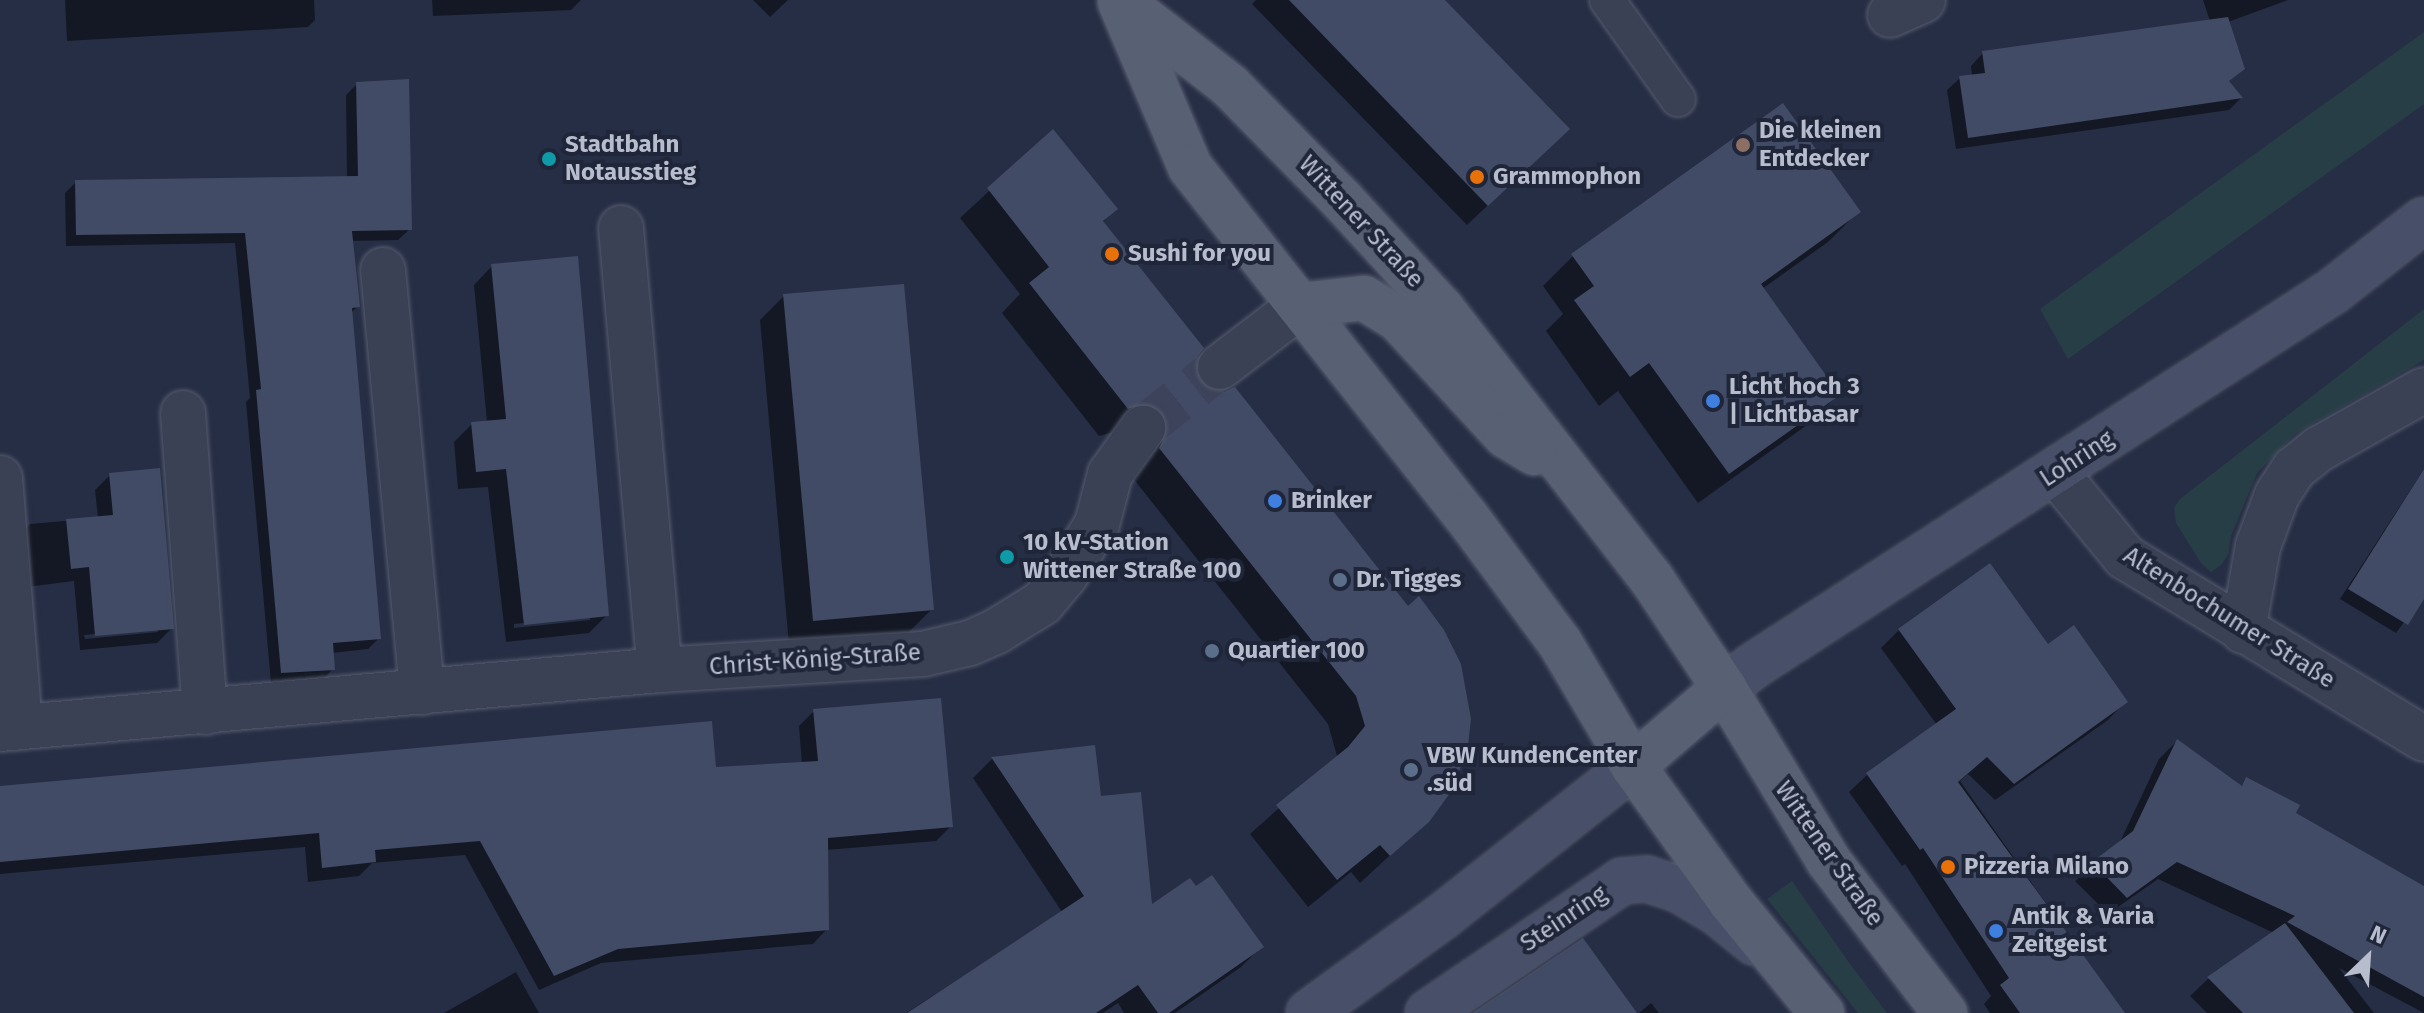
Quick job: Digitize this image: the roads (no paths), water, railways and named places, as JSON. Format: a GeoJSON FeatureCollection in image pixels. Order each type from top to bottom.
{"type":"FeatureCollection","features":[{"type":"Feature","properties":{"kind":"main road","name":"Wittener Straße"},"geometry":{"type":"LineString","coordinates":[[1120,0],[1190,167],[1301,305],[1560,643],[1633,766],[1731,902],[1822,1013]]}},
{"type":"Feature","properties":{"kind":"main road","name":"Wittener Straße"},"geometry":{"type":"LineString","coordinates":[[1120,0],[1230,86],[1342,200],[1442,309],[1651,578],[1724,688],[1820,849],[1945,1013]]}},
{"type":"Feature","properties":{"kind":"main road","name":"Wittener Straße"},"geometry":{"type":"LineString","coordinates":[[1301,305],[1364,298],[1387,312],[1398,319],[1506,436],[1571,474]]}},
{"type":"Feature","properties":{"kind":"main road"},"geometry":{"type":"LineString","coordinates":[[1633,766],[1724,688]]}},
{"type":"Feature","properties":{"kind":"street","name":"Lohring"},"geometry":{"type":"LineString","coordinates":[[1724,688],[1753,666],[2056,473],[2333,291],[2424,220]]}},
{"type":"Feature","properties":{"kind":"street"},"geometry":{"type":"LineString","coordinates":[[621,228],[660,670]]}},
{"type":"Feature","properties":{"kind":"street"},"geometry":{"type":"LineString","coordinates":[[383,270],[422,692]]}},
{"type":"Feature","properties":{"kind":"street"},"geometry":{"type":"LineString","coordinates":[[1220,367],[1301,305]]}},
{"type":"Feature","properties":{"kind":"street"},"geometry":{"type":"LineString","coordinates":[[2243,631],[2258,546],[2277,495],[2294,469],[2319,449],[2424,390]]}},
{"type":"Feature","properties":{"kind":"street"},"geometry":{"type":"LineString","coordinates":[[183,413],[205,712]]}},
{"type":"Feature","properties":{"kind":"street","name":"Christ-König-Straße"},"geometry":{"type":"LineString","coordinates":[[0,478],[10,728],[660,670],[923,654],[970,643],[997,631],[1042,603],[1065,576],[1097,524],[1110,474],[1143,428]]}},
{"type":"Feature","properties":{"kind":"street","name":"Altenbochumer Straße"},"geometry":{"type":"LineString","coordinates":[[2056,473],[2125,557],[2424,739]]}},
{"type":"Feature","properties":{"kind":"street"},"geometry":{"type":"LineString","coordinates":[[1309,1013],[1443,916],[1633,766]]}},
{"type":"Feature","properties":{"kind":"street","name":"Steinring"},"geometry":{"type":"LineString","coordinates":[[1428,1013],[1622,881],[1647,879],[1678,889],[1717,912],[1786,969]]}},
{"type":"Feature","properties":{"kind":"lane"},"geometry":{"type":"LineString","coordinates":[[1607,0],[1678,99]]}},
{"type":"Feature","properties":{"kind":"tunnel"},"geometry":{"type":"LineString","coordinates":[[1143,428],[1220,367]]}},
{"type":"Feature","properties":{"kind":"place","name":"Die kleinen Entdecker"},"geometry":{"type":"Point","coordinates":[1743,145]}},
{"type":"Feature","properties":{"kind":"place","name":"Stadtbahn Notausstieg"},"geometry":{"type":"Point","coordinates":[549,159]}},
{"type":"Feature","properties":{"kind":"place","name":"Grammophon"},"geometry":{"type":"Point","coordinates":[1477,177]}},
{"type":"Feature","properties":{"kind":"place","name":"Sushi for you"},"geometry":{"type":"Point","coordinates":[1112,254]}},
{"type":"Feature","properties":{"kind":"place","name":"Licht hoch 3 | Lichtbasar"},"geometry":{"type":"Point","coordinates":[1713,401]}},
{"type":"Feature","properties":{"kind":"place","name":"Brinker"},"geometry":{"type":"Point","coordinates":[1275,501]}},
{"type":"Feature","properties":{"kind":"place","name":"10 kV-Station Wittener Straße 100"},"geometry":{"type":"Point","coordinates":[1007,557]}},
{"type":"Feature","properties":{"kind":"place","name":"Dr. Tigges"},"geometry":{"type":"Point","coordinates":[1340,580]}},
{"type":"Feature","properties":{"kind":"place","name":"Quartier 100"},"geometry":{"type":"Point","coordinates":[1212,651]}},
{"type":"Feature","properties":{"kind":"place","name":"VBW KundenCenter .süd"},"geometry":{"type":"Point","coordinates":[1411,770]}},
{"type":"Feature","properties":{"kind":"place","name":"Pizzeria Milano"},"geometry":{"type":"Point","coordinates":[1948,867]}},
{"type":"Feature","properties":{"kind":"place","name":"Antik & Varia Zeitgeist"},"geometry":{"type":"Point","coordinates":[1996,931]}}]}
